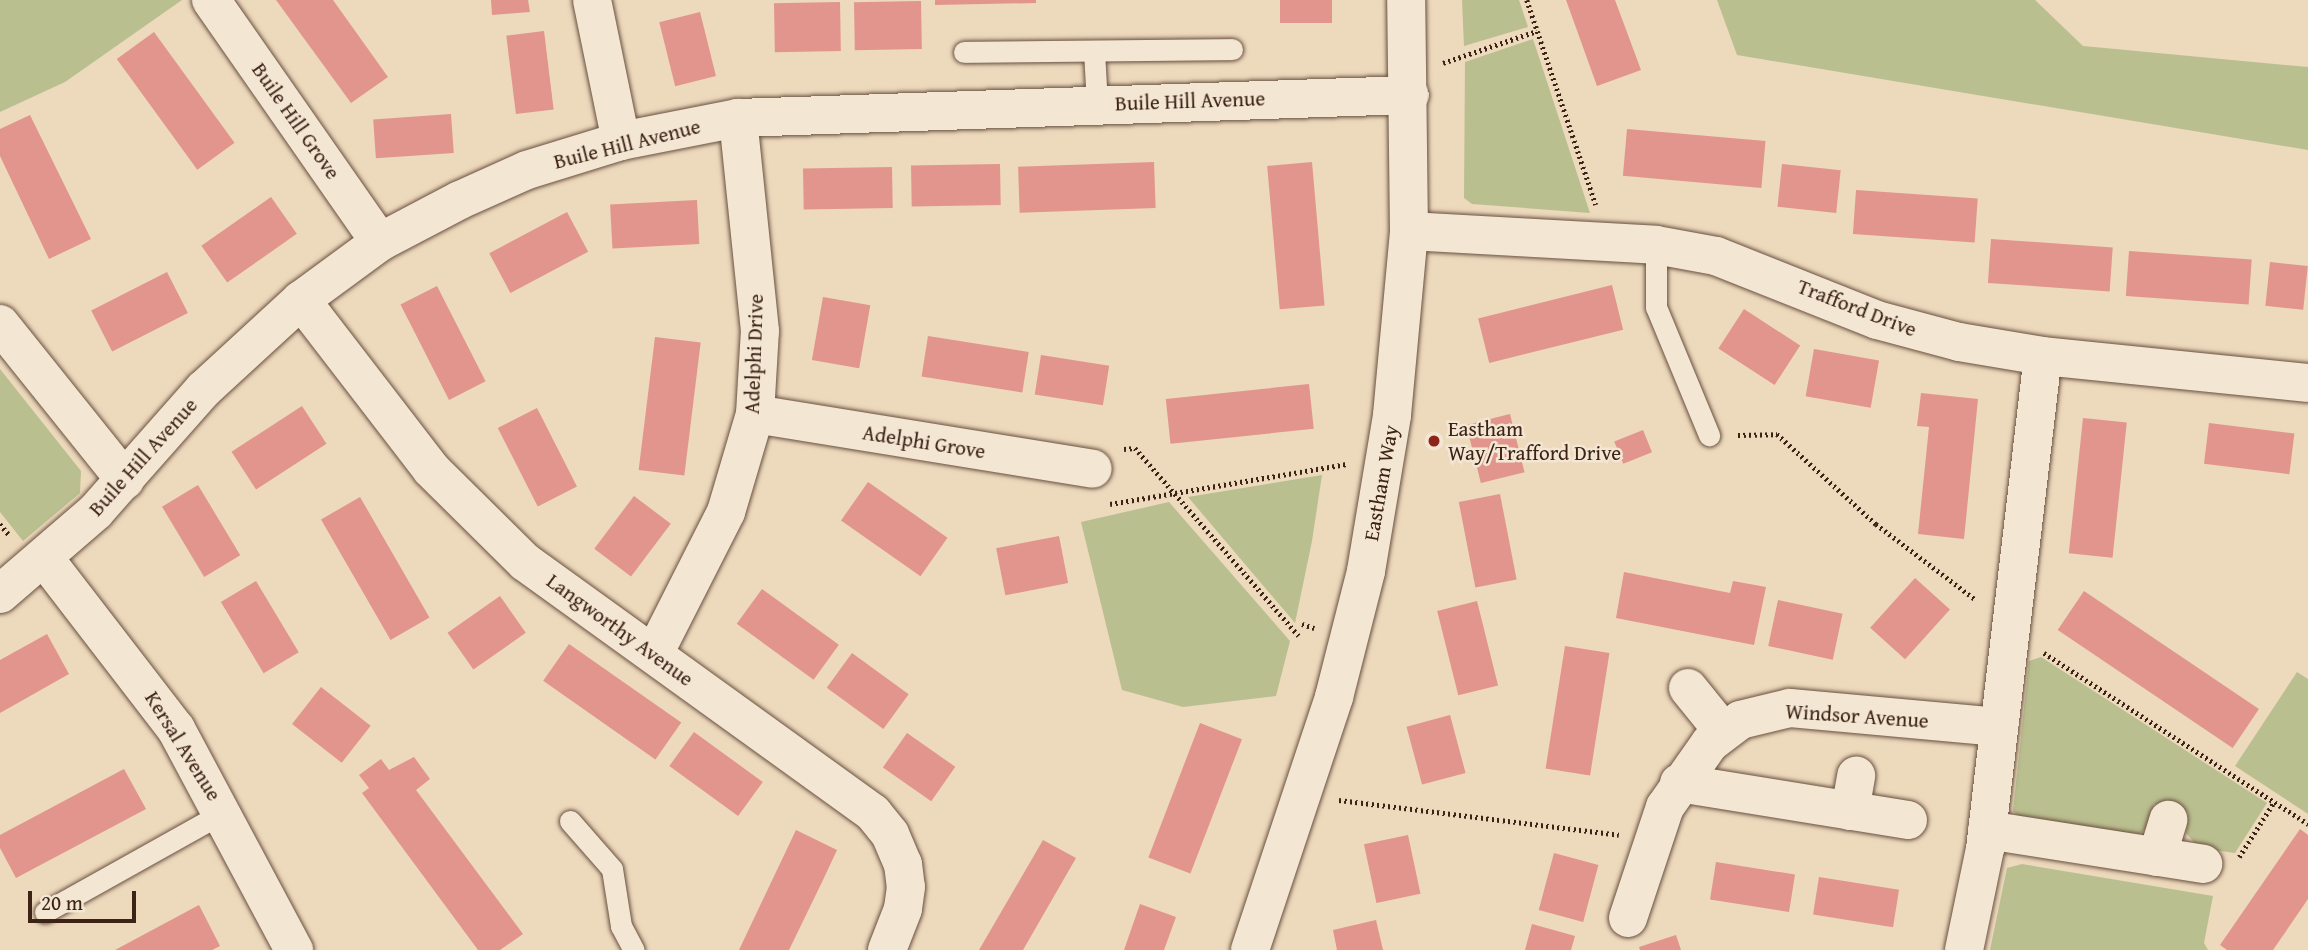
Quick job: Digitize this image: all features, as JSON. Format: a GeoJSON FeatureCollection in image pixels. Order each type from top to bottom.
{"type":"FeatureCollection","features":[{"type":"Feature","properties":{"kind":"street","name":"Buile Hill Grove"},"geometry":{"type":"LineString","coordinates":[[211,0],[380,242]]}},
{"type":"Feature","properties":{"kind":"street"},"geometry":{"type":"LineString","coordinates":[[592,0],[621,141]]}},
{"type":"Feature","properties":{"kind":"street","name":"Eastham Way"},"geometry":{"type":"LineString","coordinates":[[1250,950],[1304,795],[1366,571],[1385,459],[1409,231],[1409,84],[1405,0]]}},
{"type":"Feature","properties":{"kind":"street","name":"Buile Hill Avenue"},"geometry":{"type":"LineString","coordinates":[[0,594],[45,559],[125,480],[203,390],[301,300],[380,242],[460,200],[527,170],[621,141],[738,118],[1097,104],[1409,84]]}},
{"type":"Feature","properties":{"kind":"street","name":"Adelphi Drive"},"geometry":{"type":"LineString","coordinates":[[654,654],[726,512],[755,414],[760,331],[738,118]]}},
{"type":"Feature","properties":{"kind":"street","name":"Trafford Drive"},"geometry":{"type":"LineString","coordinates":[[1409,231],[1607,239],[1656,244],[1740,264],[1922,333],[2043,356],[2308,383]]}},
{"type":"Feature","properties":{"kind":"street","name":"Langworthy Avenue"},"geometry":{"type":"LineString","coordinates":[[301,300],[432,469],[481,522],[524,562],[873,813],[890,834],[906,887],[900,921],[887,950]]}},
{"type":"Feature","properties":{"kind":"street"},"geometry":{"type":"LineString","coordinates":[[0,324],[125,480]]}},
{"type":"Feature","properties":{"kind":"street"},"geometry":{"type":"LineString","coordinates":[[1964,950],[1987,830],[2043,356]]}},
{"type":"Feature","properties":{"kind":"street","name":"Adelphi Grove"},"geometry":{"type":"LineString","coordinates":[[755,414],[1098,472]]}},
{"type":"Feature","properties":{"kind":"street","name":"Kersal Avenue"},"geometry":{"type":"LineString","coordinates":[[45,559],[141,679],[224,812],[294,950]]}},
{"type":"Feature","properties":{"kind":"street"},"geometry":{"type":"LineString","coordinates":[[1688,688],[1723,730]]}},
{"type":"Feature","properties":{"kind":"street","name":"Windsor Avenue"},"geometry":{"type":"LineString","coordinates":[[1628,918],[1651,839],[1679,783],[1723,730],[1764,711],[1790,708],[1999,727]]}},
{"type":"Feature","properties":{"kind":"street"},"geometry":{"type":"LineString","coordinates":[[1679,783],[1853,793],[1908,820]]}},
{"type":"Feature","properties":{"kind":"street"},"geometry":{"type":"LineString","coordinates":[[2157,857],[2168,820]]}},
{"type":"Feature","properties":{"kind":"street"},"geometry":{"type":"LineString","coordinates":[[1987,830],[2203,864]]}},
{"type":"Feature","properties":{"kind":"lane"},"geometry":{"type":"LineString","coordinates":[[964,52],[1232,49]]}},
{"type":"Feature","properties":{"kind":"lane"},"geometry":{"type":"LineString","coordinates":[[1094,51],[1097,104]]}},
{"type":"Feature","properties":{"kind":"lane"},"geometry":{"type":"LineString","coordinates":[[1656,244],[1656,307],[1709,435]]}},
{"type":"Feature","properties":{"kind":"lane"},"geometry":{"type":"LineString","coordinates":[[45,912],[224,812]]}},
{"type":"Feature","properties":{"kind":"lane"},"geometry":{"type":"LineString","coordinates":[[570,821],[612,869],[621,926],[634,950]]}},
{"type":"Feature","properties":{"kind":"path"},"geometry":{"type":"LineString","coordinates":[[1527,0],[1607,239]]}},
{"type":"Feature","properties":{"kind":"path"},"geometry":{"type":"LineString","coordinates":[[1409,84],[1537,31]]}},
{"type":"Feature","properties":{"kind":"path"},"geometry":{"type":"LineString","coordinates":[[1300,636],[1172,491],[1135,448],[1098,472],[1104,505],[1172,491],[1385,459]]}},
{"type":"Feature","properties":{"kind":"path"},"geometry":{"type":"LineString","coordinates":[[1304,795],[1651,839]]}},
{"type":"Feature","properties":{"kind":"path"},"geometry":{"type":"LineString","coordinates":[[2203,864],[2231,870],[2274,802]]}},
{"type":"Feature","properties":{"kind":"green space"},"geometry":{"type":"Polygon","coordinates":[[[0,0],[182,0],[65,82],[0,112],[0,0]]]}},
{"type":"Feature","properties":{"kind":"green space"},"geometry":{"type":"Polygon","coordinates":[[[1462,0],[1519,0],[1528,27],[1464,46],[1462,0]]]}},
{"type":"Feature","properties":{"kind":"green space"},"geometry":{"type":"Polygon","coordinates":[[[1717,0],[2035,0],[2083,46],[2308,67],[2308,150],[1737,55],[1717,0]]]}},
{"type":"Feature","properties":{"kind":"green space"},"geometry":{"type":"Polygon","coordinates":[[[1533,39],[1590,213],[1472,204],[1464,198],[1465,62],[1533,39]]]}},
{"type":"Feature","properties":{"kind":"green space"},"geometry":{"type":"Polygon","coordinates":[[[0,369],[81,471],[80,493],[23,541],[0,512],[0,369]]]}},
{"type":"Feature","properties":{"kind":"green space"},"geometry":{"type":"Polygon","coordinates":[[[1322,475],[1312,541],[1295,623],[1188,497],[1322,475]]]}},
{"type":"Feature","properties":{"kind":"green space"},"geometry":{"type":"Polygon","coordinates":[[[1169,502],[1290,641],[1276,696],[1183,707],[1122,690],[1081,522],[1169,502]]]}},
{"type":"Feature","properties":{"kind":"green space"},"geometry":{"type":"Polygon","coordinates":[[[2041,657],[2267,803],[2235,853],[2199,848],[2186,833],[2188,813],[2154,804],[2149,826],[2136,837],[2021,819],[2013,811],[2029,661],[2041,657]]]}},
{"type":"Feature","properties":{"kind":"green space"},"geometry":{"type":"Polygon","coordinates":[[[2297,672],[2308,679],[2308,814],[2235,766],[2297,672]]]}},
{"type":"Feature","properties":{"kind":"green space"},"geometry":{"type":"Polygon","coordinates":[[[2022,864],[2213,896],[2204,943],[2208,950],[1990,950],[2007,868],[2022,864]]]}},
{"type":"Feature","properties":{"kind":"building"},"geometry":{"type":"Polygon","coordinates":[[[276,0],[333,0],[388,77],[351,103],[276,0]]]}},
{"type":"Feature","properties":{"kind":"building"},"geometry":{"type":"Polygon","coordinates":[[[491,0],[528,0],[530,12],[492,15],[491,0]]]}},
{"type":"Feature","properties":{"kind":"building"},"geometry":{"type":"Polygon","coordinates":[[[935,0],[1036,0],[1036,3],[935,5],[935,0]]]}},
{"type":"Feature","properties":{"kind":"building"},"geometry":{"type":"Polygon","coordinates":[[[1280,0],[1332,0],[1332,23],[1280,23],[1280,0]]]}},
{"type":"Feature","properties":{"kind":"building"},"geometry":{"type":"Polygon","coordinates":[[[1566,0],[1615,0],[1641,70],[1597,86],[1566,0]]]}},
{"type":"Feature","properties":{"kind":"building"},"geometry":{"type":"Polygon","coordinates":[[[921,1],[922,49],[855,50],[854,2],[921,1]]]}},
{"type":"Feature","properties":{"kind":"building"},"geometry":{"type":"Polygon","coordinates":[[[840,2],[841,51],[775,52],[774,3],[840,2]]]}},
{"type":"Feature","properties":{"kind":"building"},"geometry":{"type":"Polygon","coordinates":[[[700,12],[716,76],[675,86],[659,22],[700,12]]]}},
{"type":"Feature","properties":{"kind":"building"},"geometry":{"type":"Polygon","coordinates":[[[544,31],[554,109],[516,114],[506,36],[544,31]]]}},
{"type":"Feature","properties":{"kind":"building"},"geometry":{"type":"Polygon","coordinates":[[[154,32],[235,143],[197,170],[117,59],[154,32]]]}},
{"type":"Feature","properties":{"kind":"building"},"geometry":{"type":"Polygon","coordinates":[[[451,114],[454,153],[376,158],[373,119],[451,114]]]}},
{"type":"Feature","properties":{"kind":"building"},"geometry":{"type":"Polygon","coordinates":[[[30,115],[91,239],[49,259],[0,156],[0,129],[30,115]]]}},
{"type":"Feature","properties":{"kind":"building"},"geometry":{"type":"Polygon","coordinates":[[[1627,129],[1765,141],[1761,188],[1623,176],[1627,129]]]}},
{"type":"Feature","properties":{"kind":"building"},"geometry":{"type":"Polygon","coordinates":[[[1154,162],[1156,208],[1020,213],[1018,167],[1154,162]]]}},
{"type":"Feature","properties":{"kind":"building"},"geometry":{"type":"Polygon","coordinates":[[[1312,162],[1325,305],[1280,309],[1267,166],[1312,162]]]}},
{"type":"Feature","properties":{"kind":"building"},"geometry":{"type":"Polygon","coordinates":[[[1000,164],[1001,205],[912,207],[911,166],[1000,164]]]}},
{"type":"Feature","properties":{"kind":"building"},"geometry":{"type":"Polygon","coordinates":[[[1782,164],[1841,170],[1836,213],[1778,207],[1782,164]]]}},
{"type":"Feature","properties":{"kind":"building"},"geometry":{"type":"Polygon","coordinates":[[[892,167],[893,208],[804,210],[803,169],[892,167]]]}},
{"type":"Feature","properties":{"kind":"building"},"geometry":{"type":"Polygon","coordinates":[[[1856,190],[1978,199],[1975,242],[1853,234],[1856,190]]]}},
{"type":"Feature","properties":{"kind":"building"},"geometry":{"type":"Polygon","coordinates":[[[271,197],[297,234],[227,283],[201,246],[271,197]]]}},
{"type":"Feature","properties":{"kind":"building"},"geometry":{"type":"Polygon","coordinates":[[[697,200],[699,244],[612,248],[610,205],[697,200]]]}},
{"type":"Feature","properties":{"kind":"building"},"geometry":{"type":"Polygon","coordinates":[[[567,212],[588,252],[510,293],[489,253],[567,212]]]}},
{"type":"Feature","properties":{"kind":"building"},"geometry":{"type":"Polygon","coordinates":[[[1991,239],[2113,248],[2110,291],[1988,283],[1991,239]]]}},
{"type":"Feature","properties":{"kind":"building"},"geometry":{"type":"Polygon","coordinates":[[[2129,251],[2252,260],[2249,304],[2126,296],[2129,251]]]}},
{"type":"Feature","properties":{"kind":"building"},"geometry":{"type":"Polygon","coordinates":[[[2270,262],[2308,266],[2303,310],[2265,306],[2270,262]]]}},
{"type":"Feature","properties":{"kind":"building"},"geometry":{"type":"Polygon","coordinates":[[[167,272],[188,313],[112,352],[91,311],[167,272]]]}},
{"type":"Feature","properties":{"kind":"building"},"geometry":{"type":"Polygon","coordinates":[[[1612,285],[1623,330],[1489,363],[1478,318],[1612,285]]]}},
{"type":"Feature","properties":{"kind":"building"},"geometry":{"type":"Polygon","coordinates":[[[437,286],[486,381],[449,400],[400,305],[437,286]]]}},
{"type":"Feature","properties":{"kind":"building"},"geometry":{"type":"Polygon","coordinates":[[[823,297],[870,305],[859,368],[812,360],[823,297]]]}},
{"type":"Feature","properties":{"kind":"building"},"geometry":{"type":"Polygon","coordinates":[[[1744,309],[1800,345],[1775,385],[1718,348],[1744,309]]]}},
{"type":"Feature","properties":{"kind":"building"},"geometry":{"type":"Polygon","coordinates":[[[928,336],[1029,352],[1022,392],[922,376],[928,336]]]}},
{"type":"Feature","properties":{"kind":"building"},"geometry":{"type":"Polygon","coordinates":[[[655,337],[701,343],[684,476],[639,470],[655,337]]]}},
{"type":"Feature","properties":{"kind":"building"},"geometry":{"type":"Polygon","coordinates":[[[1814,349],[1879,360],[1871,408],[1806,396],[1814,349]]]}},
{"type":"Feature","properties":{"kind":"building"},"geometry":{"type":"Polygon","coordinates":[[[1041,355],[1109,366],[1103,405],[1035,395],[1041,355]]]}},
{"type":"Feature","properties":{"kind":"building"},"geometry":{"type":"Polygon","coordinates":[[[1309,384],[1314,429],[1170,444],[1166,399],[1309,384]]]}},
{"type":"Feature","properties":{"kind":"building"},"geometry":{"type":"Polygon","coordinates":[[[1921,393],[1978,399],[1964,539],[1918,534],[1929,427],[1917,426],[1921,393]]]}},
{"type":"Feature","properties":{"kind":"building"},"geometry":{"type":"Polygon","coordinates":[[[302,406],[327,444],[256,489],[232,452],[302,406]]]}},
{"type":"Feature","properties":{"kind":"building"},"geometry":{"type":"Polygon","coordinates":[[[537,408],[577,486],[538,506],[498,428],[537,408]]]}},
{"type":"Feature","properties":{"kind":"building"},"geometry":{"type":"Polygon","coordinates":[[[1510,414],[1525,472],[1481,483],[1466,425],[1510,414]]]}},
{"type":"Feature","properties":{"kind":"building"},"geometry":{"type":"Polygon","coordinates":[[[2083,418],[2127,423],[2113,558],[2069,553],[2083,418]]]}},
{"type":"Feature","properties":{"kind":"building"},"geometry":{"type":"Polygon","coordinates":[[[2209,423],[2294,433],[2289,474],[2204,464],[2209,423]]]}},
{"type":"Feature","properties":{"kind":"building"},"geometry":{"type":"Polygon","coordinates":[[[1643,430],[1652,452],[1623,464],[1614,442],[1643,430]]]}},
{"type":"Feature","properties":{"kind":"building"},"geometry":{"type":"Polygon","coordinates":[[[868,482],[947,538],[920,576],[841,521],[868,482]]]}},
{"type":"Feature","properties":{"kind":"building"},"geometry":{"type":"Polygon","coordinates":[[[198,485],[240,555],[204,577],[162,507],[198,485]]]}},
{"type":"Feature","properties":{"kind":"building"},"geometry":{"type":"Polygon","coordinates":[[[1500,494],[1517,579],[1475,587],[1459,502],[1500,494]]]}},
{"type":"Feature","properties":{"kind":"building"},"geometry":{"type":"Polygon","coordinates":[[[634,496],[671,524],[631,576],[594,549],[634,496]]]}},
{"type":"Feature","properties":{"kind":"building"},"geometry":{"type":"Polygon","coordinates":[[[360,497],[430,617],[391,640],[321,520],[360,497]]]}},
{"type":"Feature","properties":{"kind":"building"},"geometry":{"type":"Polygon","coordinates":[[[1059,536],[1068,583],[1005,595],[996,548],[1059,536]]]}},
{"type":"Feature","properties":{"kind":"building"},"geometry":{"type":"Polygon","coordinates":[[[1624,572],[1730,593],[1733,581],[1766,587],[1754,645],[1616,618],[1624,572]]]}},
{"type":"Feature","properties":{"kind":"building"},"geometry":{"type":"Polygon","coordinates":[[[1915,578],[1950,609],[1905,659],[1870,628],[1915,578]]]}},
{"type":"Feature","properties":{"kind":"building"},"geometry":{"type":"Polygon","coordinates":[[[256,581],[299,652],[264,673],[221,602],[256,581]]]}},
{"type":"Feature","properties":{"kind":"building"},"geometry":{"type":"Polygon","coordinates":[[[762,589],[839,645],[814,680],[737,624],[762,589]]]}},
{"type":"Feature","properties":{"kind":"building"},"geometry":{"type":"Polygon","coordinates":[[[2084,591],[2259,709],[2233,748],[2058,630],[2084,591]]]}},
{"type":"Feature","properties":{"kind":"building"},"geometry":{"type":"Polygon","coordinates":[[[500,596],[526,633],[473,670],[448,633],[500,596]]]}},
{"type":"Feature","properties":{"kind":"building"},"geometry":{"type":"Polygon","coordinates":[[[1778,600],[1843,614],[1833,660],[1768,646],[1778,600]]]}},
{"type":"Feature","properties":{"kind":"building"},"geometry":{"type":"Polygon","coordinates":[[[1477,601],[1498,685],[1458,695],[1437,611],[1477,601]]]}},
{"type":"Feature","properties":{"kind":"building"},"geometry":{"type":"Polygon","coordinates":[[[47,634],[69,674],[0,713],[0,660],[47,634]]]}},
{"type":"Feature","properties":{"kind":"building"},"geometry":{"type":"Polygon","coordinates":[[[569,644],[681,723],[655,759],[543,681],[569,644]]]}},
{"type":"Feature","properties":{"kind":"building"},"geometry":{"type":"Polygon","coordinates":[[[1565,646],[1609,653],[1590,776],[1546,768],[1565,646]]]}},
{"type":"Feature","properties":{"kind":"building"},"geometry":{"type":"Polygon","coordinates":[[[852,653],[909,694],[883,729],[827,688],[852,653]]]}},
{"type":"Feature","properties":{"kind":"building"},"geometry":{"type":"Polygon","coordinates":[[[321,687],[371,726],[342,763],[292,724],[321,687]]]}},
{"type":"Feature","properties":{"kind":"building"},"geometry":{"type":"Polygon","coordinates":[[[1450,715],[1466,773],[1422,785],[1407,727],[1450,715]]]}},
{"type":"Feature","properties":{"kind":"building"},"geometry":{"type":"Polygon","coordinates":[[[1200,723],[1242,739],[1190,874],[1148,857],[1200,723]]]}},
{"type":"Feature","properties":{"kind":"building"},"geometry":{"type":"Polygon","coordinates":[[[694,732],[763,782],[738,816],[669,766],[694,732]]]}},
{"type":"Feature","properties":{"kind":"building"},"geometry":{"type":"Polygon","coordinates":[[[907,733],[955,767],[931,801],[883,767],[907,733]]]}},
{"type":"Feature","properties":{"kind":"building"},"geometry":{"type":"Polygon","coordinates":[[[414,757],[430,779],[416,790],[523,934],[500,950],[478,950],[362,793],[369,788],[359,775],[381,759],[389,770],[414,757]]]}},
{"type":"Feature","properties":{"kind":"building"},"geometry":{"type":"Polygon","coordinates":[[[124,769],[146,809],[16,878],[0,848],[0,835],[124,769]]]}},
{"type":"Feature","properties":{"kind":"building"},"geometry":{"type":"Polygon","coordinates":[[[2300,829],[2308,835],[2308,899],[2273,950],[2227,950],[2220,945],[2300,829]]]}},
{"type":"Feature","properties":{"kind":"building"},"geometry":{"type":"Polygon","coordinates":[[[796,830],[837,850],[822,882],[789,950],[739,950],[796,830]]]}},
{"type":"Feature","properties":{"kind":"building"},"geometry":{"type":"Polygon","coordinates":[[[1408,835],[1420,894],[1376,903],[1364,844],[1408,835]]]}},
{"type":"Feature","properties":{"kind":"building"},"geometry":{"type":"Polygon","coordinates":[[[1043,840],[1076,858],[1023,950],[979,950],[1043,840]]]}},
{"type":"Feature","properties":{"kind":"building"},"geometry":{"type":"Polygon","coordinates":[[[1554,853],[1598,865],[1583,922],[1539,910],[1554,853]]]}},
{"type":"Feature","properties":{"kind":"building"},"geometry":{"type":"Polygon","coordinates":[[[1716,862],[1795,875],[1789,912],[1710,900],[1716,862]]]}},
{"type":"Feature","properties":{"kind":"building"},"geometry":{"type":"Polygon","coordinates":[[[1819,877],[1899,890],[1893,927],[1813,915],[1819,877]]]}},
{"type":"Feature","properties":{"kind":"building"},"geometry":{"type":"Polygon","coordinates":[[[1140,904],[1176,917],[1164,950],[1124,950],[1140,904]]]}},
{"type":"Feature","properties":{"kind":"building"},"geometry":{"type":"Polygon","coordinates":[[[199,905],[220,946],[212,950],[115,950],[199,905]]]}},
{"type":"Feature","properties":{"kind":"building"},"geometry":{"type":"Polygon","coordinates":[[[1376,920],[1383,950],[1337,950],[1333,930],[1376,920]]]}},
{"type":"Feature","properties":{"kind":"building"},"geometry":{"type":"Polygon","coordinates":[[[1532,924],[1575,936],[1571,950],[1525,950],[1532,924]]]}},
{"type":"Feature","properties":{"kind":"building"},"geometry":{"type":"Polygon","coordinates":[[[1676,935],[1681,950],[1640,950],[1639,947],[1676,935]]]}},
{"type":"Feature","properties":{"kind":"place","name":"Eastham Way/Trafford Drive"},"geometry":{"type":"Point","coordinates":[1434,441]}}]}
